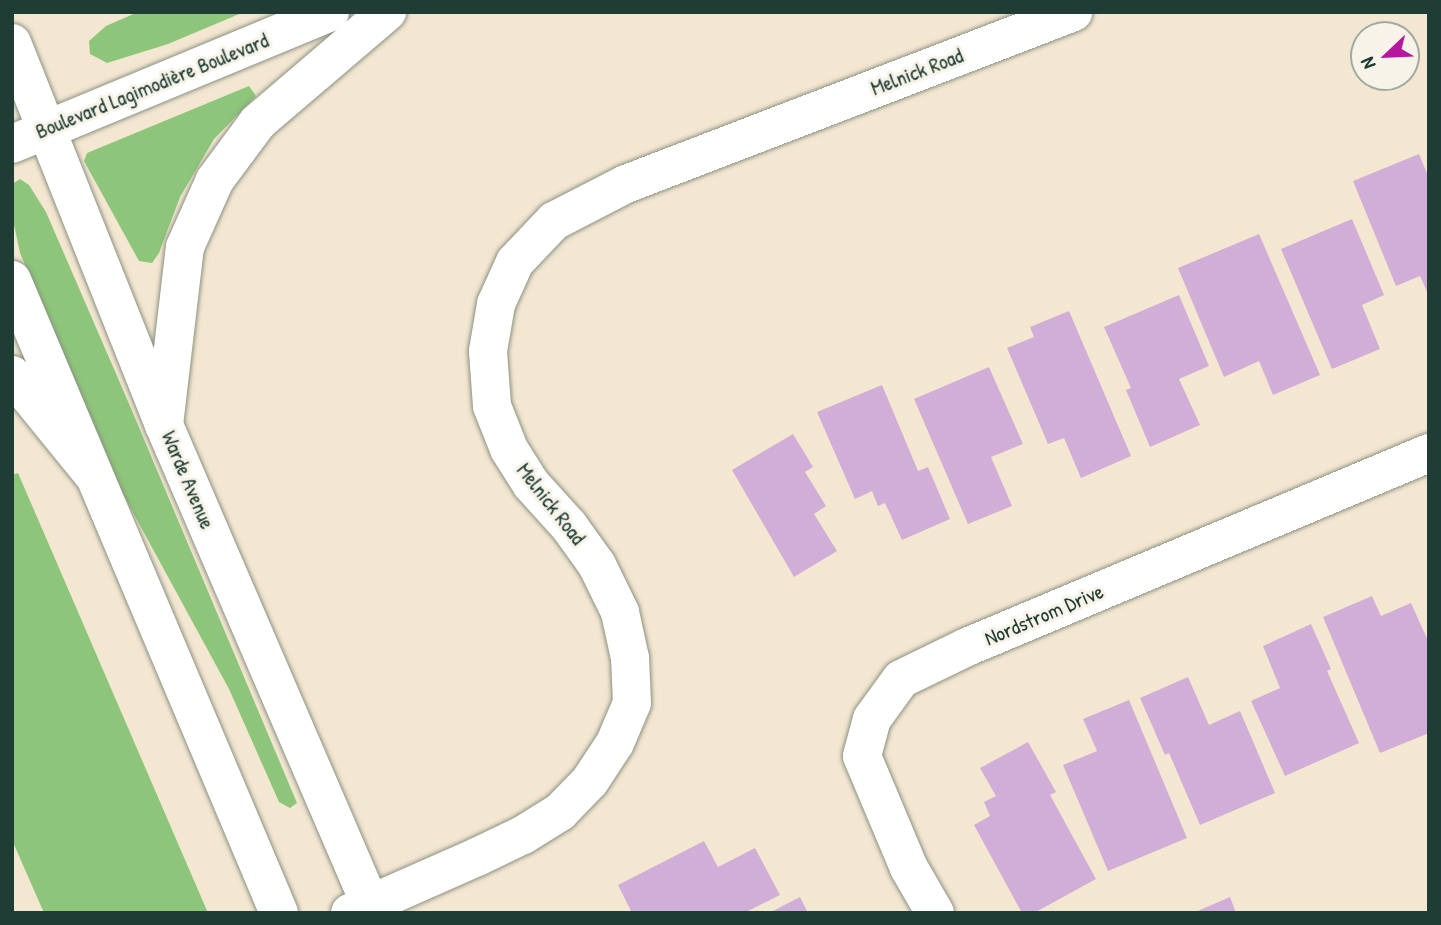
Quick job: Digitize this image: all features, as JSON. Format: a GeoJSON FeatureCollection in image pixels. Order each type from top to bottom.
{"type":"FeatureCollection","features":[{"type":"Feature","properties":{"kind":"street","name":"Boulevard Lagimodière Boulevard"},"geometry":{"type":"LineString","coordinates":[[12,144],[330,12]]}},
{"type":"Feature","properties":{"kind":"street"},"geometry":{"type":"LineString","coordinates":[[164,425],[185,247],[215,180],[258,122],[387,12]]}},
{"type":"Feature","properties":{"kind":"street","name":"Melnick Road"},"geometry":{"type":"LineString","coordinates":[[365,910],[489,852],[560,811],[590,781],[615,743],[632,703],[630,657],[620,612],[597,565],[569,526],[531,484],[509,449],[492,406],[488,351],[496,304],[515,262],[554,221],[626,184],[1073,12]]}},
{"type":"Feature","properties":{"kind":"street","name":"Warde Avenue"},"geometry":{"type":"LineString","coordinates":[[12,43],[164,425],[365,910]]}},
{"type":"Feature","properties":{"kind":"street"},"geometry":{"type":"LineString","coordinates":[[12,280],[279,913]]}},
{"type":"Feature","properties":{"kind":"street"},"geometry":{"type":"LineString","coordinates":[[12,375],[94,476]]}},
{"type":"Feature","properties":{"kind":"street","name":"Nordstrom Drive"},"geometry":{"type":"LineString","coordinates":[[935,913],[909,868],[862,756],[872,719],[901,679],[967,647],[1429,453]]}},
{"type":"Feature","properties":{"kind":"green space"},"geometry":{"type":"Polygon","coordinates":[[[138,12],[244,12],[168,44],[107,63],[90,54],[89,41],[106,26],[138,12]]]}},
{"type":"Feature","properties":{"kind":"green space"},"geometry":{"type":"Polygon","coordinates":[[[249,86],[256,96],[214,139],[180,197],[159,253],[152,263],[139,261],[84,161],[87,153],[249,86]]]}},
{"type":"Feature","properties":{"kind":"green space"},"geometry":{"type":"Polygon","coordinates":[[[20,179],[29,185],[46,212],[130,406],[297,803],[290,808],[279,802],[229,689],[118,485],[20,253],[12,215],[12,184],[20,179]]]}},
{"type":"Feature","properties":{"kind":"green space"},"geometry":{"type":"Polygon","coordinates":[[[18,473],[208,913],[44,913],[12,840],[12,475],[18,473]]]}},
{"type":"Feature","properties":{"kind":"building"},"geometry":{"type":"Polygon","coordinates":[[[1419,154],[1429,178],[1429,296],[1420,276],[1396,286],[1353,181],[1419,154]]]}},
{"type":"Feature","properties":{"kind":"building"},"geometry":{"type":"Polygon","coordinates":[[[1352,219],[1384,295],[1362,305],[1380,349],[1332,369],[1281,249],[1352,219]]]}},
{"type":"Feature","properties":{"kind":"building"},"geometry":{"type":"Polygon","coordinates":[[[1259,234],[1320,375],[1273,395],[1259,361],[1224,377],[1178,268],[1259,234]]]}},
{"type":"Feature","properties":{"kind":"building"},"geometry":{"type":"Polygon","coordinates":[[[1179,295],[1209,366],[1179,379],[1200,425],[1150,447],[1126,390],[1131,388],[1104,327],[1179,295]]]}},
{"type":"Feature","properties":{"kind":"building"},"geometry":{"type":"Polygon","coordinates":[[[1069,311],[1131,456],[1081,478],[1064,438],[1048,444],[1007,348],[1034,337],[1030,327],[1069,311]]]}},
{"type":"Feature","properties":{"kind":"building"},"geometry":{"type":"Polygon","coordinates":[[[989,367],[1023,444],[991,457],[1012,506],[968,524],[914,399],[989,367]]]}},
{"type":"Feature","properties":{"kind":"building"},"geometry":{"type":"Polygon","coordinates":[[[882,385],[918,471],[928,467],[950,519],[902,540],[885,503],[878,506],[872,491],[855,499],[817,412],[882,385]]]}},
{"type":"Feature","properties":{"kind":"building"},"geometry":{"type":"Polygon","coordinates":[[[793,434],[813,467],[805,472],[826,506],[814,514],[837,551],[794,577],[732,470],[793,434]]]}},
{"type":"Feature","properties":{"kind":"building"},"geometry":{"type":"Polygon","coordinates":[[[1372,596],[1381,616],[1411,603],[1429,643],[1429,733],[1380,753],[1323,617],[1372,596]]]}},
{"type":"Feature","properties":{"kind":"building"},"geometry":{"type":"Polygon","coordinates":[[[1311,624],[1331,669],[1327,671],[1359,743],[1285,776],[1251,701],[1280,688],[1263,646],[1311,624]]]}},
{"type":"Feature","properties":{"kind":"building"},"geometry":{"type":"Polygon","coordinates":[[[1188,677],[1209,725],[1240,711],[1275,793],[1200,825],[1169,753],[1165,755],[1140,698],[1188,677]]]}},
{"type":"Feature","properties":{"kind":"building"},"geometry":{"type":"Polygon","coordinates":[[[1129,700],[1187,838],[1108,871],[1063,765],[1097,751],[1083,719],[1129,700]]]}},
{"type":"Feature","properties":{"kind":"building"},"geometry":{"type":"Polygon","coordinates":[[[1028,742],[1056,792],[1050,795],[1096,879],[1034,913],[1022,913],[974,825],[990,816],[984,802],[996,796],[980,768],[1028,742]]]}},
{"type":"Feature","properties":{"kind":"building"},"geometry":{"type":"Polygon","coordinates":[[[704,841],[718,867],[755,848],[780,895],[744,913],[632,913],[618,885],[704,841]]]}},
{"type":"Feature","properties":{"kind":"building"},"geometry":{"type":"Polygon","coordinates":[[[800,897],[808,913],[769,913],[800,897]]]}},
{"type":"Feature","properties":{"kind":"building"},"geometry":{"type":"Polygon","coordinates":[[[1230,897],[1236,913],[1193,913],[1230,897]]]}}]}
